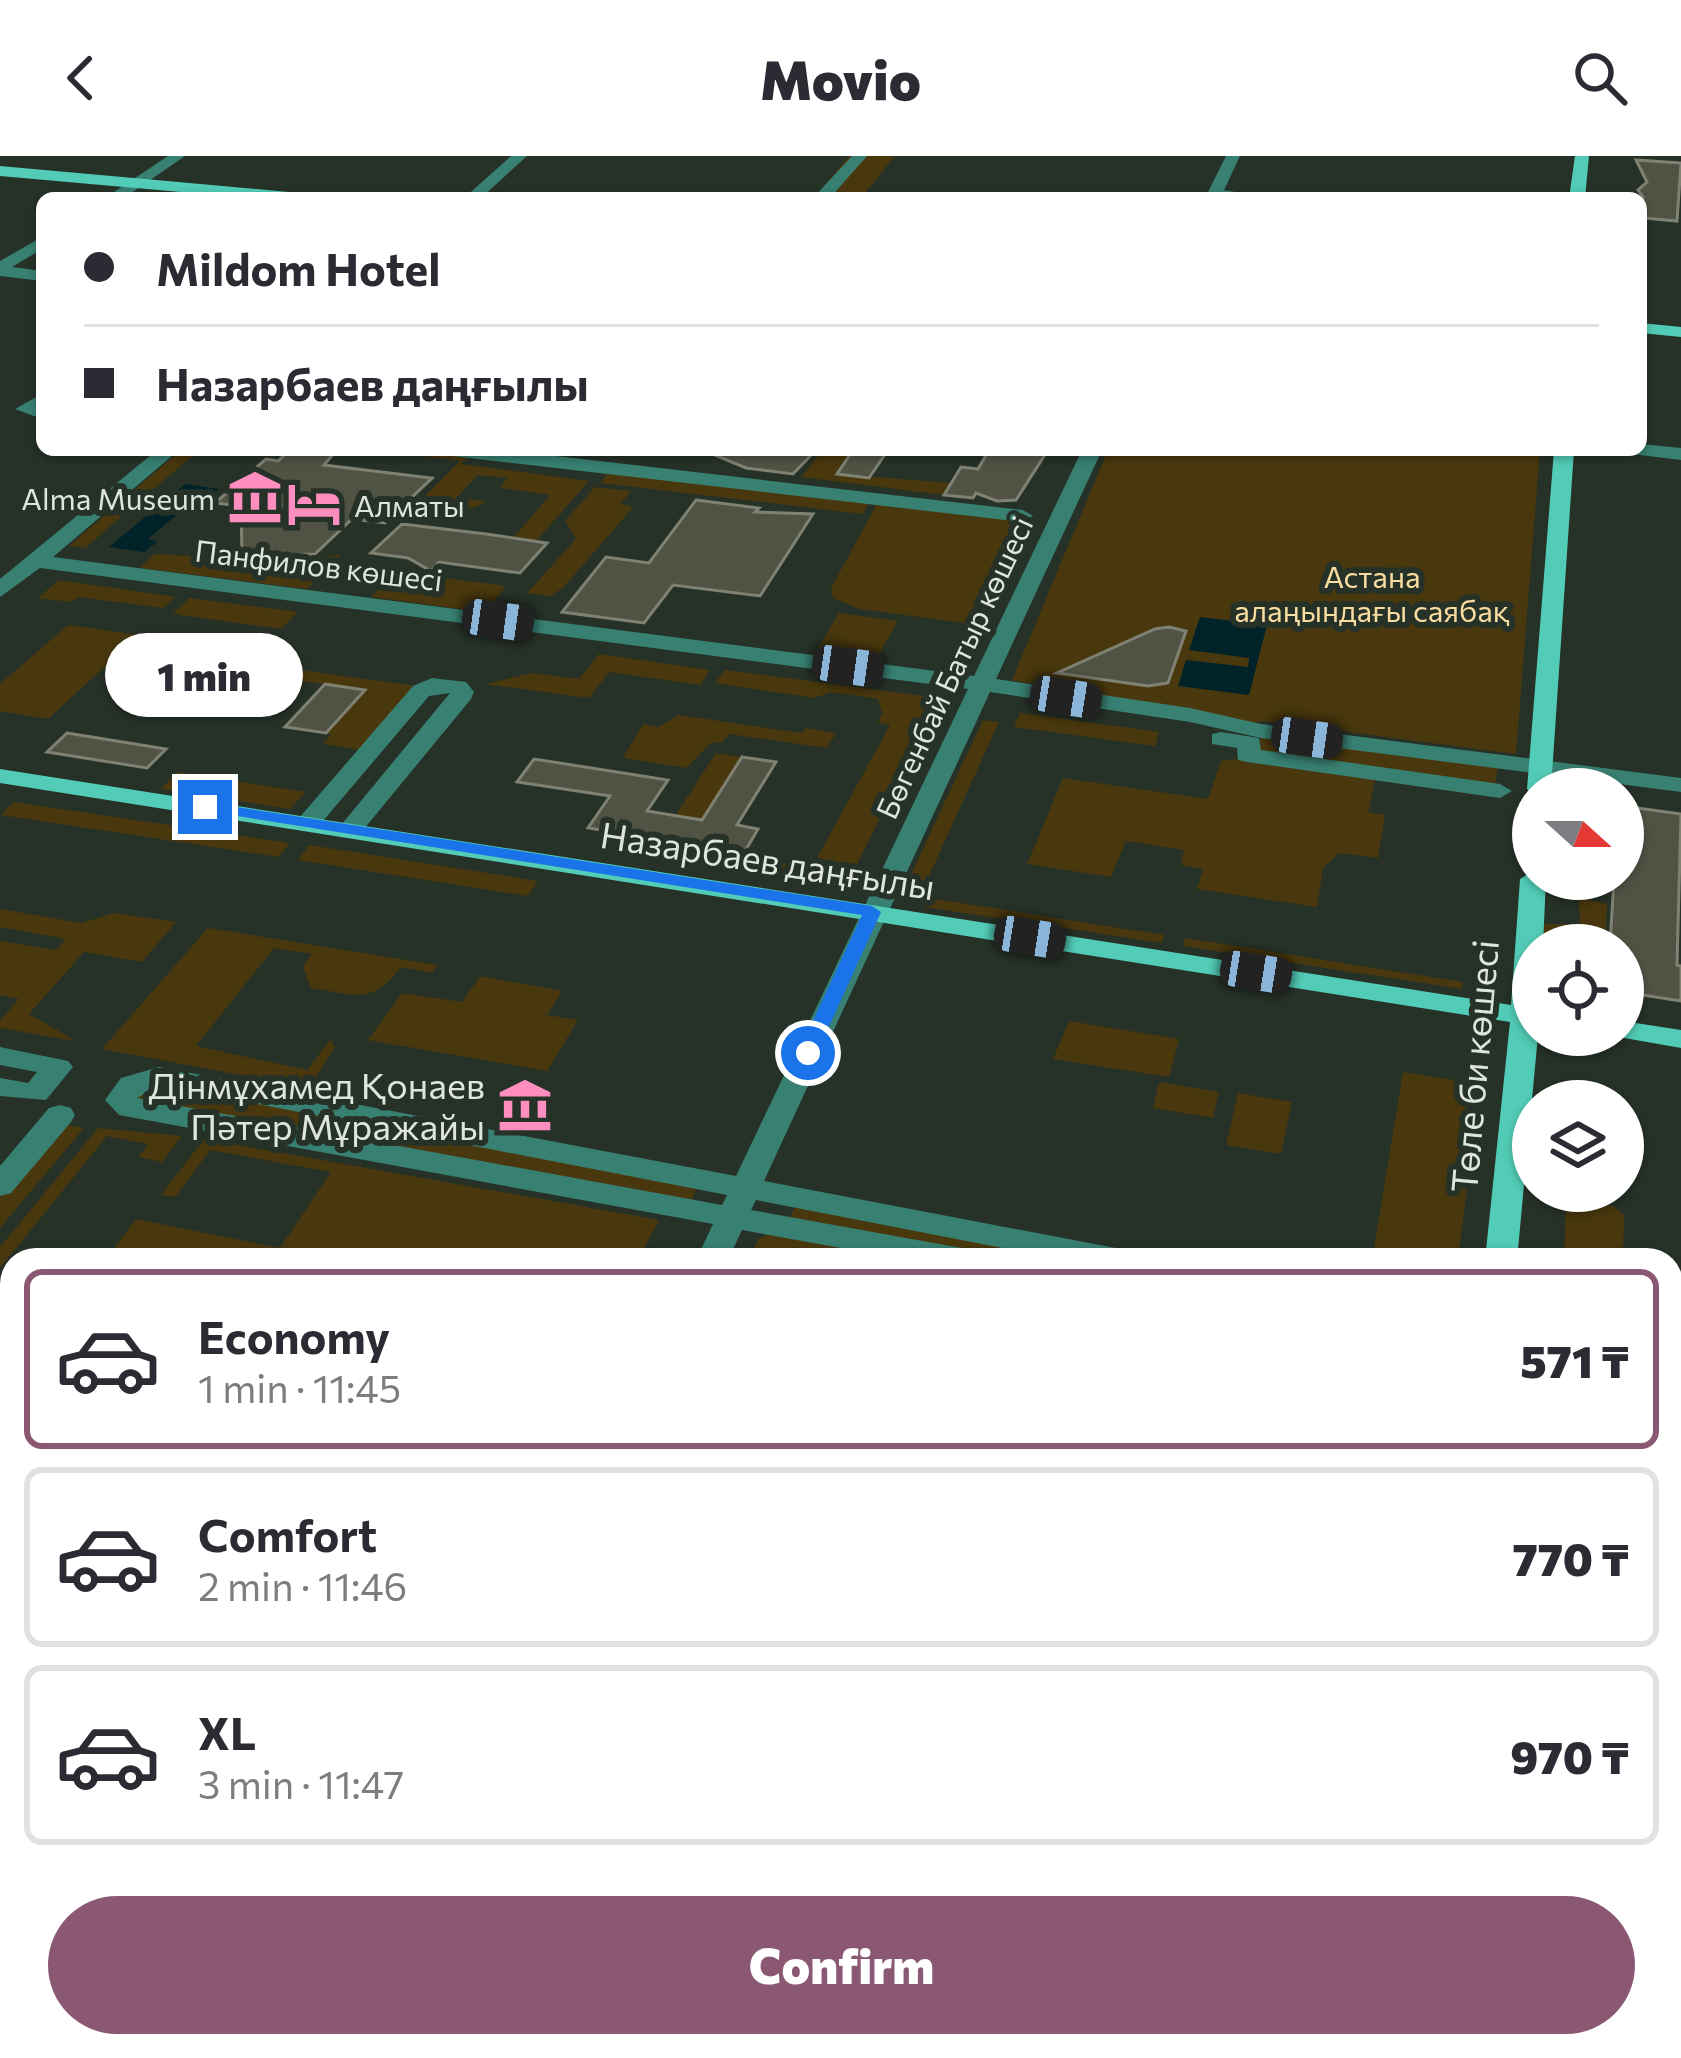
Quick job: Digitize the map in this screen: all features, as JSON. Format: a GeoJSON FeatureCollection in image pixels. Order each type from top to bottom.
{"type":"FeatureCollection","features":[{"type":"Feature","properties":{"kind":"main road"},"geometry":{"type":"LineString","coordinates":[[1578,192],[1582,156]]}},
{"type":"Feature","properties":{"kind":"main road"},"geometry":{"type":"LineString","coordinates":[[0,172],[239,192]]}},
{"type":"Feature","properties":{"kind":"main road"},"geometry":{"type":"LineString","coordinates":[[1647,329],[1681,332]]}},
{"type":"Feature","properties":{"kind":"main road"},"geometry":{"type":"LineString","coordinates":[[1542,768],[1564,456]]}},
{"type":"Feature","properties":{"kind":"main road","name":"Назарбаев даңғылы"},"geometry":{"type":"LineString","coordinates":[[0,776],[1512,1013]]}},
{"type":"Feature","properties":{"kind":"main road"},"geometry":{"type":"LineString","coordinates":[[1644,1033],[1681,1039]]}},
{"type":"Feature","properties":{"kind":"main road","name":"Төле би көшесі"},"geometry":{"type":"LineString","coordinates":[[1502,1248],[1524,1056]]}},
{"type":"Feature","properties":{"kind":"street"},"geometry":{"type":"LineString","coordinates":[[122,192],[178,156]]}},
{"type":"Feature","properties":{"kind":"street"},"geometry":{"type":"LineString","coordinates":[[479,192],[520,156]]}},
{"type":"Feature","properties":{"kind":"street"},"geometry":{"type":"LineString","coordinates":[[827,192],[860,156]]}},
{"type":"Feature","properties":{"kind":"street"},"geometry":{"type":"LineString","coordinates":[[848,192],[880,156]]}},
{"type":"Feature","properties":{"kind":"street"},"geometry":{"type":"LineString","coordinates":[[1216,192],[1233,156]]}},
{"type":"Feature","properties":{"kind":"street"},"geometry":{"type":"LineString","coordinates":[[0,270],[36,246]]}},
{"type":"Feature","properties":{"kind":"street"},"geometry":{"type":"LineString","coordinates":[[0,270],[36,275]]}},
{"type":"Feature","properties":{"kind":"street"},"geometry":{"type":"LineString","coordinates":[[0,397],[36,406]]}},
{"type":"Feature","properties":{"kind":"street"},"geometry":{"type":"LineString","coordinates":[[0,407],[36,406]]}},
{"type":"Feature","properties":{"kind":"street"},"geometry":{"type":"LineString","coordinates":[[1647,451],[1681,454]]}},
{"type":"Feature","properties":{"kind":"street"},"geometry":{"type":"LineString","coordinates":[[0,590],[37,568],[162,456]]}},
{"type":"Feature","properties":{"kind":"street"},"geometry":{"type":"LineString","coordinates":[[504,456],[1023,516]]}},
{"type":"Feature","properties":{"kind":"street","name":"Бөгенбай Батыр көшесі"},"geometry":{"type":"LineString","coordinates":[[872,912],[1089,456]]}},
{"type":"Feature","properties":{"kind":"street","name":"Панфилов көшесі"},"geometry":{"type":"LineString","coordinates":[[37,568],[949,687],[981,684]]}},
{"type":"Feature","properties":{"kind":"street"},"geometry":{"type":"LineString","coordinates":[[981,684],[1190,715],[1512,773]]}},
{"type":"Feature","properties":{"kind":"street"},"geometry":{"type":"LineString","coordinates":[[308,823],[421,691],[432,685],[458,687],[459,698],[350,830]]}},
{"type":"Feature","properties":{"kind":"street"},"geometry":{"type":"LineString","coordinates":[[1014,706],[1250,743],[1246,755],[1500,791]]}},
{"type":"Feature","properties":{"kind":"street"},"geometry":{"type":"LineString","coordinates":[[1644,783],[1681,785]]}},
{"type":"Feature","properties":{"kind":"street"},"geometry":{"type":"LineString","coordinates":[[1644,799],[1681,804]]}},
{"type":"Feature","properties":{"kind":"street"},"geometry":{"type":"LineString","coordinates":[[718,1248],[872,912]]}},
{"type":"Feature","properties":{"kind":"street"},"geometry":{"type":"LineString","coordinates":[[0,1056],[58,1067],[35,1094],[0,1087]]}},
{"type":"Feature","properties":{"kind":"street"},"geometry":{"type":"LineString","coordinates":[[920,1248],[739,1203],[159,1076],[131,1085],[120,1100],[130,1108],[739,1203],[1041,1248]]}},
{"type":"Feature","properties":{"kind":"street"},"geometry":{"type":"LineString","coordinates":[[0,1186],[60,1115]]}},
{"type":"Feature","properties":{"kind":"green space"},"geometry":{"type":"Polygon","coordinates":[[[849,156],[895,156],[866,192],[819,192],[849,156]]]}},
{"type":"Feature","properties":{"kind":"green space"},"geometry":{"type":"Polygon","coordinates":[[[174,456],[192,456],[85,548],[69,546],[174,456]]]}},
{"type":"Feature","properties":{"kind":"green space"},"geometry":{"type":"Polygon","coordinates":[[[423,456],[469,456],[461,464],[589,481],[536,541],[513,538],[550,495],[500,488],[507,478],[478,475],[457,497],[487,502],[473,508],[419,502],[460,461],[423,456]]]}},
{"type":"Feature","properties":{"kind":"green space"},"geometry":{"type":"Polygon","coordinates":[[[818,456],[849,456],[838,474],[951,483],[944,495],[801,477],[818,456]]]}},
{"type":"Feature","properties":{"kind":"green space","name":"Астана алаңындағы саябақ"},"geometry":{"type":"Polygon","coordinates":[[[1105,456],[1540,456],[1516,754],[1265,721],[1243,725],[1012,680],[1105,456]]]}},
{"type":"Feature","properties":{"kind":"green space"},"geometry":{"type":"Polygon","coordinates":[[[609,471],[870,501],[863,514],[600,483],[609,471]]]}},
{"type":"Feature","properties":{"kind":"green space"},"geometry":{"type":"Polygon","coordinates":[[[595,487],[631,491],[620,504],[633,507],[563,588],[550,596],[527,593],[576,539],[565,521],[595,487]]]}},
{"type":"Feature","properties":{"kind":"green space"},"geometry":{"type":"Polygon","coordinates":[[[878,502],[1019,518],[965,623],[859,609],[833,598],[831,588],[878,502]]]}},
{"type":"Feature","properties":{"kind":"green space"},"geometry":{"type":"Polygon","coordinates":[[[155,554],[281,561],[340,555],[307,589],[140,568],[155,554]]]}},
{"type":"Feature","properties":{"kind":"green space"},"geometry":{"type":"Polygon","coordinates":[[[396,572],[506,586],[485,612],[371,597],[396,572]]]}},
{"type":"Feature","properties":{"kind":"green space"},"geometry":{"type":"Polygon","coordinates":[[[59,580],[176,597],[163,608],[79,597],[72,602],[38,598],[59,580]]]}},
{"type":"Feature","properties":{"kind":"green space"},"geometry":{"type":"Polygon","coordinates":[[[189,598],[298,612],[281,629],[173,614],[189,598]]]}},
{"type":"Feature","properties":{"kind":"green space"},"geometry":{"type":"Polygon","coordinates":[[[839,613],[898,621],[878,656],[818,648],[839,613]]]}},
{"type":"Feature","properties":{"kind":"green space"},"geometry":{"type":"Polygon","coordinates":[[[68,625],[139,635],[48,719],[0,711],[0,684],[68,625]]]}},
{"type":"Feature","properties":{"kind":"green space"},"geometry":{"type":"Polygon","coordinates":[[[599,654],[710,670],[700,685],[609,672],[589,698],[485,684],[532,673],[579,679],[599,654]]]}},
{"type":"Feature","properties":{"kind":"green space"},"geometry":{"type":"Polygon","coordinates":[[[206,657],[416,686],[361,750],[323,744],[331,735],[326,733],[364,690],[273,677],[231,693],[162,683],[106,686],[119,674],[176,675],[206,657]]]}},
{"type":"Feature","properties":{"kind":"green space"},"geometry":{"type":"Polygon","coordinates":[[[725,670],[940,698],[849,880],[758,866],[762,860],[812,867],[890,725],[878,722],[882,713],[878,699],[831,692],[814,698],[715,683],[725,670]]]}},
{"type":"Feature","properties":{"kind":"green space"},"geometry":{"type":"Polygon","coordinates":[[[1020,713],[1159,732],[1155,746],[1014,727],[1020,713]]]}},
{"type":"Feature","properties":{"kind":"green space"},"geometry":{"type":"Polygon","coordinates":[[[679,715],[802,733],[806,728],[836,733],[827,748],[729,734],[723,742],[710,743],[687,768],[623,758],[643,724],[658,727],[679,715]]]}},
{"type":"Feature","properties":{"kind":"green space"},"geometry":{"type":"Polygon","coordinates":[[[983,720],[999,722],[923,889],[905,887],[983,720]]]}},
{"type":"Feature","properties":{"kind":"green space"},"geometry":{"type":"Polygon","coordinates":[[[1261,734],[1498,764],[1495,785],[1257,752],[1261,734]]]}},
{"type":"Feature","properties":{"kind":"green space"},"geometry":{"type":"Polygon","coordinates":[[[716,753],[742,757],[702,820],[675,816],[716,753]]]}},
{"type":"Feature","properties":{"kind":"green space"},"geometry":{"type":"Polygon","coordinates":[[[1246,758],[1492,797],[1375,780],[1368,812],[1385,815],[1378,858],[1339,853],[1323,868],[1317,907],[1197,889],[1203,869],[1181,865],[1184,850],[1126,841],[1111,877],[1027,864],[1063,778],[1208,799],[1221,761],[1246,758]]]}},
{"type":"Feature","properties":{"kind":"green space"},"geometry":{"type":"Polygon","coordinates":[[[177,772],[306,792],[290,809],[161,789],[177,772]]]}},
{"type":"Feature","properties":{"kind":"green space"},"geometry":{"type":"Polygon","coordinates":[[[14,802],[290,843],[279,857],[1,815],[14,802]]]}},
{"type":"Feature","properties":{"kind":"green space"},"geometry":{"type":"Polygon","coordinates":[[[309,845],[538,881],[528,896],[298,860],[309,845]]]}},
{"type":"Feature","properties":{"kind":"green space"},"geometry":{"type":"Polygon","coordinates":[[[929,898],[1164,935],[1162,943],[925,907],[929,898]]]}},
{"type":"Feature","properties":{"kind":"green space"},"geometry":{"type":"Polygon","coordinates":[[[1579,900],[1607,904],[1606,924],[1580,924],[1579,900]]]}},
{"type":"Feature","properties":{"kind":"green space"},"geometry":{"type":"Polygon","coordinates":[[[0,909],[81,923],[114,913],[176,922],[142,962],[84,952],[29,1014],[76,1041],[0,1028],[0,1020],[19,999],[0,995],[0,941],[56,950],[66,939],[0,927],[0,909]]]}},
{"type":"Feature","properties":{"kind":"green space"},"geometry":{"type":"Polygon","coordinates":[[[208,928],[438,965],[432,973],[401,967],[380,988],[350,995],[310,988],[303,966],[312,954],[274,948],[196,1046],[307,1070],[330,1040],[335,1047],[309,1088],[102,1049],[208,928]]]}},
{"type":"Feature","properties":{"kind":"green space"},"geometry":{"type":"Polygon","coordinates":[[[1185,938],[1463,982],[1462,989],[1183,946],[1185,938]]]}},
{"type":"Feature","properties":{"kind":"green space"},"geometry":{"type":"Polygon","coordinates":[[[480,976],[562,991],[547,1015],[578,1020],[547,1071],[368,1040],[402,993],[462,1002],[480,976]]]}},
{"type":"Feature","properties":{"kind":"green space"},"geometry":{"type":"Polygon","coordinates":[[[1069,1021],[1179,1039],[1169,1077],[1053,1059],[1069,1021]]]}},
{"type":"Feature","properties":{"kind":"green space"},"geometry":{"type":"Polygon","coordinates":[[[1403,1072],[1480,1084],[1460,1248],[1374,1248],[1403,1072]]]}},
{"type":"Feature","properties":{"kind":"green space"},"geometry":{"type":"Polygon","coordinates":[[[158,1082],[699,1185],[689,1204],[130,1100],[158,1082]]]}},
{"type":"Feature","properties":{"kind":"green space"},"geometry":{"type":"Polygon","coordinates":[[[1159,1082],[1219,1092],[1213,1118],[1153,1108],[1159,1082]]]}},
{"type":"Feature","properties":{"kind":"green space"},"geometry":{"type":"Polygon","coordinates":[[[1238,1093],[1292,1102],[1281,1154],[1226,1145],[1238,1093]]]}},
{"type":"Feature","properties":{"kind":"green space"},"geometry":{"type":"Polygon","coordinates":[[[63,1124],[84,1128],[0,1228],[0,1197],[63,1124]]]}},
{"type":"Feature","properties":{"kind":"green space"},"geometry":{"type":"Polygon","coordinates":[[[98,1128],[182,1136],[162,1162],[139,1157],[148,1144],[107,1136],[16,1248],[0,1247],[98,1128]]]}},
{"type":"Feature","properties":{"kind":"green space"},"geometry":{"type":"Polygon","coordinates":[[[204,1139],[659,1220],[644,1248],[280,1248],[331,1172],[210,1150],[175,1197],[161,1195],[204,1139]]]}},
{"type":"Feature","properties":{"kind":"green space"},"geometry":{"type":"Polygon","coordinates":[[[799,1200],[1057,1248],[903,1248],[785,1226],[799,1200]]]}},
{"type":"Feature","properties":{"kind":"green space"},"geometry":{"type":"Polygon","coordinates":[[[1566,1212],[1620,1212],[1623,1248],[1564,1248],[1566,1212]]]}},
{"type":"Feature","properties":{"kind":"green space"},"geometry":{"type":"Polygon","coordinates":[[[136,1219],[280,1248],[114,1248],[136,1219]]]}},
{"type":"Feature","properties":{"kind":"green space"},"geometry":{"type":"Polygon","coordinates":[[[771,1233],[854,1248],[754,1248],[758,1239],[771,1233]]]}},
{"type":"Feature","properties":{"kind":"water"},"geometry":{"type":"Polygon","coordinates":[[[185,484],[219,489],[204,502],[193,501],[148,539],[157,542],[144,552],[109,547],[185,484]]]}},
{"type":"Feature","properties":{"kind":"water"},"geometry":{"type":"Polygon","coordinates":[[[1200,617],[1267,625],[1249,695],[1178,686],[1186,660],[1248,667],[1249,658],[1189,650],[1200,617]]]}},
{"type":"Feature","properties":{"kind":"building"},"geometry":{"type":"Polygon","coordinates":[[[1636,160],[1681,163],[1677,221],[1647,218],[1647,192],[1638,190],[1647,182],[1636,160]]]}},
{"type":"Feature","properties":{"kind":"building","name":"Алматы"},"geometry":{"type":"Polygon","coordinates":[[[283,456],[332,456],[324,465],[432,478],[385,523],[352,519],[315,554],[242,556],[241,506],[215,503],[266,459],[278,461],[283,456]]]}},
{"type":"Feature","properties":{"kind":"building"},"geometry":{"type":"Polygon","coordinates":[[[717,456],[810,456],[793,474],[746,468],[717,456]]]}},
{"type":"Feature","properties":{"kind":"building"},"geometry":{"type":"Polygon","coordinates":[[[849,456],[884,456],[869,478],[837,474],[849,456]]]}},
{"type":"Feature","properties":{"kind":"building"},"geometry":{"type":"Polygon","coordinates":[[[986,456],[1044,456],[1016,500],[997,501],[976,493],[973,498],[944,495],[961,467],[978,469],[986,456]]]}},
{"type":"Feature","properties":{"kind":"building"},"geometry":{"type":"Polygon","coordinates":[[[696,500],[759,508],[755,512],[813,514],[760,596],[673,585],[644,623],[562,612],[606,557],[649,563],[696,500]]]}},
{"type":"Feature","properties":{"kind":"building"},"geometry":{"type":"Polygon","coordinates":[[[402,524],[547,543],[520,573],[439,562],[431,571],[408,558],[371,553],[402,524]]]}},
{"type":"Feature","properties":{"kind":"building"},"geometry":{"type":"Polygon","coordinates":[[[1155,629],[1186,631],[1168,683],[1148,686],[1057,673],[1155,629]]]}},
{"type":"Feature","properties":{"kind":"building"},"geometry":{"type":"Polygon","coordinates":[[[325,684],[365,690],[326,733],[285,727],[325,684]]]}},
{"type":"Feature","properties":{"kind":"building"},"geometry":{"type":"Polygon","coordinates":[[[67,733],[166,749],[147,768],[47,752],[67,733]]]}},
{"type":"Feature","properties":{"kind":"building"},"geometry":{"type":"Polygon","coordinates":[[[742,757],[776,762],[737,825],[758,829],[744,853],[588,828],[610,796],[517,782],[534,759],[668,780],[647,811],[702,820],[742,757]]]}},
{"type":"Feature","properties":{"kind":"building"},"geometry":{"type":"Polygon","coordinates":[[[1644,809],[1681,814],[1677,965],[1681,966],[1681,1001],[1644,995],[1644,924],[1611,924],[1613,900],[1644,900],[1644,809]]]}},
{"type":"Feature","properties":{"kind":"place","name":"Alma Museum"},"geometry":{"type":"Point","coordinates":[255,497]}},
{"type":"Feature","properties":{"kind":"place","name":"Алматы"},"geometry":{"type":"Point","coordinates":[314,504]}},
{"type":"Feature","properties":{"kind":"place","name":"Дінмұхамед Қонаев Пәтер Мұражайы"},"geometry":{"type":"Point","coordinates":[525,1105]}},
{"type":"Feature","properties":{"kind":"route"},"geometry":{"type":"LineString","coordinates":[[205,807],[872,912],[808,1053]]}}]}
